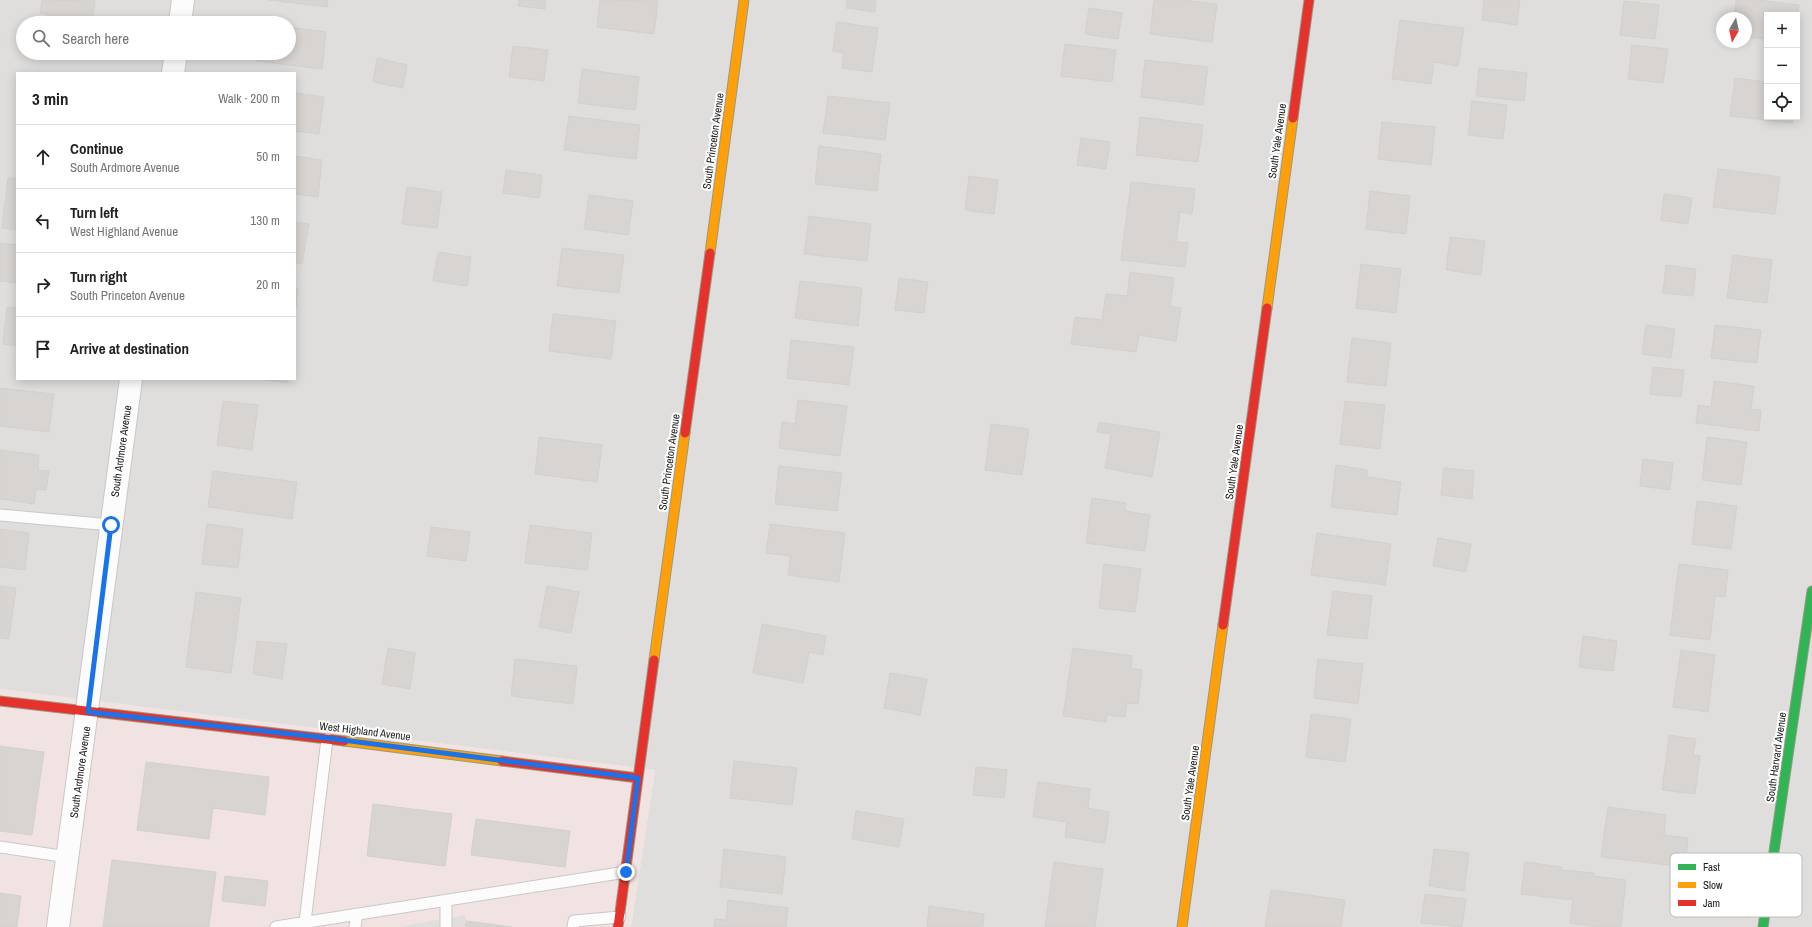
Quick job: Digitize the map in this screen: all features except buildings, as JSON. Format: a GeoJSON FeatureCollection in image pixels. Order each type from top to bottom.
{"type":"FeatureCollection","features":[{"type":"Feature","properties":{"kind":"street"},"geometry":{"type":"LineString","coordinates":[[181,16],[184,0]]}},
{"type":"Feature","properties":{"kind":"street","name":"South Princeton Avenue"},"geometry":{"type":"LineString","coordinates":[[619,922],[744,0]]}},
{"type":"Feature","properties":{"kind":"street","name":"South Yale Avenue"},"geometry":{"type":"LineString","coordinates":[[1182,927],[1309,0]]}},
{"type":"Feature","properties":{"kind":"street"},"geometry":{"type":"LineString","coordinates":[[173,72],[175,60]]}},
{"type":"Feature","properties":{"kind":"street","name":"South Ardmore Avenue"},"geometry":{"type":"LineString","coordinates":[[58,927],[88,712],[131,380]]}},
{"type":"Feature","properties":{"kind":"street","name":"South Harvard Avenue"},"geometry":{"type":"LineString","coordinates":[[1774,853],[1812,590]]}},
{"type":"Feature","properties":{"kind":"street","name":"West Highland Avenue"},"geometry":{"type":"LineString","coordinates":[[0,701],[327,738],[638,778]]}},
{"type":"Feature","properties":{"kind":"street","name":"South Harvard Avenue"},"geometry":{"type":"LineString","coordinates":[[1763,927],[1764,917]]}},
{"type":"Feature","properties":{"kind":"lane"},"geometry":{"type":"LineString","coordinates":[[0,515],[111,525]]}},
{"type":"Feature","properties":{"kind":"lane"},"geometry":{"type":"LineString","coordinates":[[306,922],[327,738]]}},
{"type":"Feature","properties":{"kind":"lane"},"geometry":{"type":"LineString","coordinates":[[0,847],[68,857]]}},
{"type":"Feature","properties":{"kind":"lane"},"geometry":{"type":"LineString","coordinates":[[276,927],[626,872]]}},
{"type":"Feature","properties":{"kind":"lane"},"geometry":{"type":"LineString","coordinates":[[446,900],[446,927]]}},
{"type":"Feature","properties":{"kind":"lane"},"geometry":{"type":"LineString","coordinates":[[356,927],[357,914]]}},
{"type":"Feature","properties":{"kind":"lane"},"geometry":{"type":"LineString","coordinates":[[573,927],[574,921],[619,922]]}},
{"type":"Feature","properties":{"kind":"shaded area"},"geometry":{"type":"Polygon","coordinates":[[[0,0],[1812,0],[1812,927],[631,927],[655,770],[0,689],[0,0]]]}},
{"type":"Feature","properties":{"kind":"shaded area"},"geometry":{"type":"Polygon","coordinates":[[[0,689],[655,770],[631,927],[0,927],[0,689]]]}},
{"type":"Feature","properties":{"kind":"shaded area"},"geometry":{"type":"Polygon","coordinates":[[[466,915],[464,927],[403,927],[403,926],[466,915]]]}},
{"type":"Feature","properties":{"kind":"traffic: fast"},"geometry":{"type":"LineString","coordinates":[[1774,853],[1812,591]]}},
{"type":"Feature","properties":{"kind":"traffic: fast"},"geometry":{"type":"LineString","coordinates":[[1763,927],[1764,917]]}},
{"type":"Feature","properties":{"kind":"traffic: slow"},"geometry":{"type":"LineString","coordinates":[[710,253],[744,0]]}},
{"type":"Feature","properties":{"kind":"traffic: slow"},"geometry":{"type":"LineString","coordinates":[[1267,308],[1293,118]]}},
{"type":"Feature","properties":{"kind":"traffic: slow"},"geometry":{"type":"LineString","coordinates":[[654,660],[685,433]]}},
{"type":"Feature","properties":{"kind":"traffic: slow"},"geometry":{"type":"LineString","coordinates":[[1182,927],[1223,625]]}},
{"type":"Feature","properties":{"kind":"traffic: slow"},"geometry":{"type":"LineString","coordinates":[[344,741],[502,761]]}},
{"type":"Feature","properties":{"kind":"traffic: jam"},"geometry":{"type":"LineString","coordinates":[[1293,118],[1309,0]]}},
{"type":"Feature","properties":{"kind":"traffic: jam"},"geometry":{"type":"LineString","coordinates":[[685,433],[710,253]]}},
{"type":"Feature","properties":{"kind":"traffic: jam"},"geometry":{"type":"LineString","coordinates":[[1223,625],[1267,308]]}},
{"type":"Feature","properties":{"kind":"traffic: jam"},"geometry":{"type":"LineString","coordinates":[[618,927],[654,660]]}},
{"type":"Feature","properties":{"kind":"traffic: jam"},"geometry":{"type":"LineString","coordinates":[[0,701],[344,741]]}},
{"type":"Feature","properties":{"kind":"traffic: jam"},"geometry":{"type":"LineString","coordinates":[[502,761],[638,778]]}},
{"type":"Feature","properties":{"kind":"route"},"geometry":{"type":"LineString","coordinates":[[111,525],[88,712],[327,738],[638,778],[626,872]]}}]}
